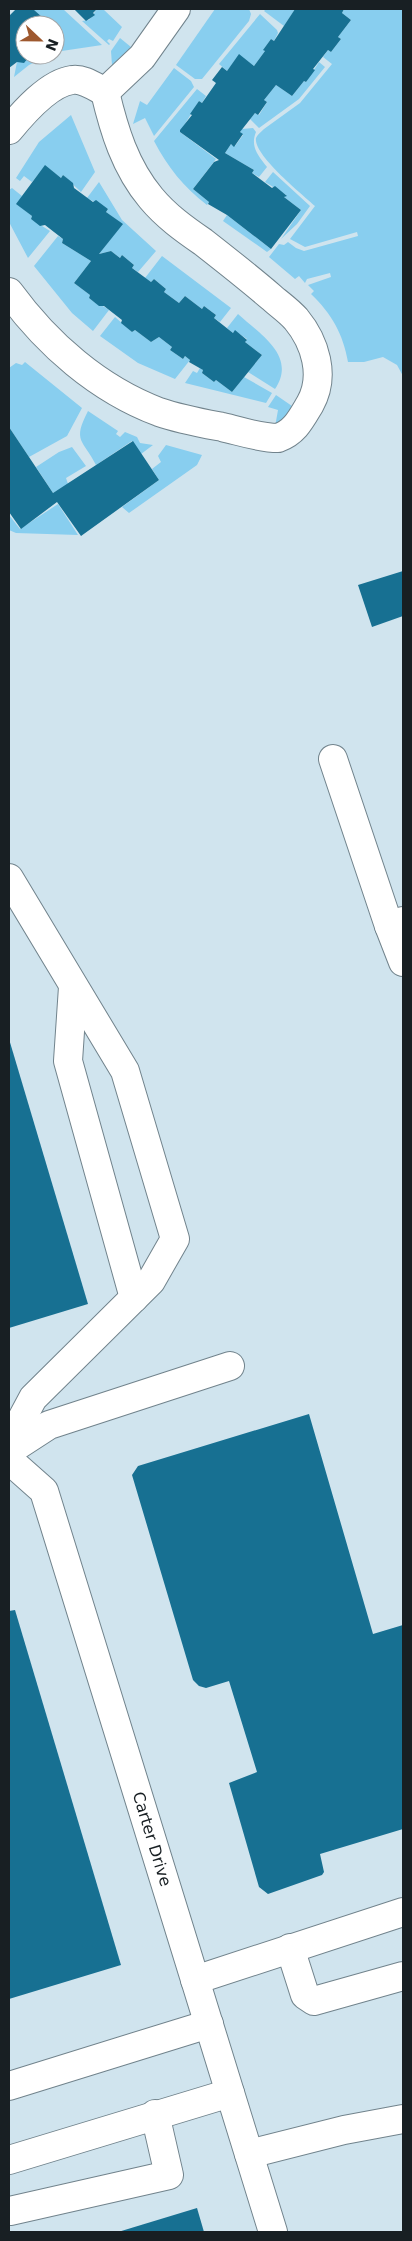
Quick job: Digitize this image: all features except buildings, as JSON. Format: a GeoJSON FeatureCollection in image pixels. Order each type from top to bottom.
{"type":"FeatureCollection","features":[{"type":"Feature","properties":{"kind":"street"},"geometry":{"type":"LineString","coordinates":[[105,92],[142,57],[176,9]]}},
{"type":"Feature","properties":{"kind":"street"},"geometry":{"type":"LineString","coordinates":[[9,130],[27,109],[47,92],[72,80],[84,81],[105,92],[114,130],[124,154],[150,197],[165,214],[244,274],[295,318],[306,332],[318,364],[317,382],[313,399],[297,425],[289,434],[278,438],[190,421],[158,412],[108,387],[87,373],[49,338],[9,292]]}},
{"type":"Feature","properties":{"kind":"street"},"geometry":{"type":"LineString","coordinates":[[333,759],[396,924],[403,962]]}},
{"type":"Feature","properties":{"kind":"street"},"geometry":{"type":"LineString","coordinates":[[9,878],[125,1072],[175,1239],[151,1282],[33,1398],[9,1443]]}},
{"type":"Feature","properties":{"kind":"street"},"geometry":{"type":"LineString","coordinates":[[73,987],[68,1061],[134,1298]]}},
{"type":"Feature","properties":{"kind":"street"},"geometry":{"type":"LineString","coordinates":[[9,1450],[49,1425],[230,1366]]}},
{"type":"Feature","properties":{"kind":"street","name":"Carter Drive"},"geometry":{"type":"LineString","coordinates":[[9,1460],[44,1491],[273,2232]]}},
{"type":"Feature","properties":{"kind":"street"},"geometry":{"type":"LineString","coordinates":[[195,1980],[403,1912]]}},
{"type":"Feature","properties":{"kind":"street"},"geometry":{"type":"LineString","coordinates":[[290,1948],[305,1995],[314,2001],[403,1976]]}},
{"type":"Feature","properties":{"kind":"street"},"geometry":{"type":"LineString","coordinates":[[9,2086],[209,2024]]}},
{"type":"Feature","properties":{"kind":"street"},"geometry":{"type":"LineString","coordinates":[[9,2160],[155,2114],[230,2093]]}},
{"type":"Feature","properties":{"kind":"street"},"geometry":{"type":"LineString","coordinates":[[9,2210],[169,2175],[155,2114]]}},
{"type":"Feature","properties":{"kind":"street"},"geometry":{"type":"LineString","coordinates":[[249,2154],[344,2130],[403,2119]]}},
{"type":"Feature","properties":{"kind":"shaded area"},"geometry":{"type":"Polygon","coordinates":[[[33,9],[63,9],[102,45],[65,51],[65,15],[40,15],[33,9]]]}},
{"type":"Feature","properties":{"kind":"shaded area"},"geometry":{"type":"Polygon","coordinates":[[[97,9],[103,9],[122,27],[113,41],[109,39],[107,41],[109,45],[82,21],[89,20],[97,9]]]}},
{"type":"Feature","properties":{"kind":"shaded area"},"geometry":{"type":"Polygon","coordinates":[[[215,9],[249,9],[251,14],[249,21],[202,79],[195,79],[176,65],[215,9]]]}},
{"type":"Feature","properties":{"kind":"shaded area"},"geometry":{"type":"Polygon","coordinates":[[[266,9],[295,9],[284,26],[264,11],[266,9]]]}},
{"type":"Feature","properties":{"kind":"shaded area"},"geometry":{"type":"Polygon","coordinates":[[[344,9],[402,9],[403,12],[403,376],[397,365],[383,357],[364,362],[348,362],[336,325],[311,294],[314,291],[308,285],[331,277],[330,273],[307,279],[305,283],[299,276],[295,279],[269,257],[279,244],[284,245],[288,242],[304,251],[358,236],[357,232],[305,247],[290,239],[315,206],[270,164],[257,145],[256,138],[264,129],[300,103],[332,64],[323,57],[328,50],[331,52],[341,39],[338,37],[351,20],[342,13],[344,9]]]}},
{"type":"Feature","properties":{"kind":"shaded area"},"geometry":{"type":"Polygon","coordinates":[[[260,14],[277,30],[278,33],[274,41],[271,39],[254,66],[239,55],[227,71],[219,64],[260,14]]]}},
{"type":"Feature","properties":{"kind":"shaded area"},"geometry":{"type":"Polygon","coordinates":[[[120,38],[131,47],[112,65],[111,51],[120,38]]]}},
{"type":"Feature","properties":{"kind":"shaded area"},"geometry":{"type":"Polygon","coordinates":[[[319,62],[325,67],[299,99],[259,128],[250,119],[255,113],[259,115],[267,102],[264,100],[276,85],[292,96],[304,81],[306,82],[319,62]]]}},
{"type":"Feature","properties":{"kind":"shaded area"},"geometry":{"type":"Polygon","coordinates":[[[16,65],[29,65],[14,77],[16,65]]]}},
{"type":"Feature","properties":{"kind":"shaded area"},"geometry":{"type":"Polygon","coordinates":[[[174,68],[191,81],[194,87],[154,136],[145,118],[133,124],[140,101],[147,105],[174,68]]]}},
{"type":"Feature","properties":{"kind":"shaded area"},"geometry":{"type":"Polygon","coordinates":[[[197,89],[206,96],[202,103],[199,101],[180,132],[216,159],[193,189],[209,202],[207,205],[177,176],[154,141],[197,89]]]}},
{"type":"Feature","properties":{"kind":"shaded area"},"geometry":{"type":"Polygon","coordinates":[[[71,115],[95,172],[81,192],[63,175],[61,178],[45,166],[32,182],[24,176],[20,181],[16,178],[39,142],[71,115]]]}},
{"type":"Feature","properties":{"kind":"shaded area"},"geometry":{"type":"Polygon","coordinates":[[[253,128],[256,132],[254,146],[267,167],[259,177],[252,173],[254,170],[225,153],[231,144],[235,146],[243,135],[240,132],[242,129],[253,128]]]}},
{"type":"Feature","properties":{"kind":"shaded area"},"geometry":{"type":"Polygon","coordinates":[[[273,172],[310,206],[297,224],[281,239],[301,210],[284,197],[286,195],[265,182],[273,172]]]}},
{"type":"Feature","properties":{"kind":"shaded area"},"geometry":{"type":"Polygon","coordinates":[[[99,182],[122,220],[156,251],[138,272],[132,268],[134,265],[122,255],[120,258],[111,251],[99,254],[122,224],[106,212],[108,209],[87,198],[99,182]]]}},
{"type":"Feature","properties":{"kind":"shaded area"},"geometry":{"type":"Polygon","coordinates":[[[12,188],[22,196],[17,204],[32,216],[31,219],[50,231],[28,258],[9,222],[9,190],[12,188]]]}},
{"type":"Feature","properties":{"kind":"shaded area"},"geometry":{"type":"Polygon","coordinates":[[[227,215],[271,249],[267,252],[223,221],[227,215]]]}},
{"type":"Feature","properties":{"kind":"shaded area"},"geometry":{"type":"Polygon","coordinates":[[[58,236],[63,239],[62,243],[91,261],[74,283],[90,295],[89,298],[109,310],[93,331],[72,313],[34,266],[58,236]]]}},
{"type":"Feature","properties":{"kind":"shaded area"},"geometry":{"type":"Polygon","coordinates":[[[162,256],[231,308],[220,322],[214,318],[216,315],[204,306],[202,309],[185,296],[179,303],[164,292],[166,289],[154,279],[151,282],[145,278],[162,256]]]}},
{"type":"Feature","properties":{"kind":"shaded area"},"geometry":{"type":"Polygon","coordinates":[[[238,314],[266,338],[279,356],[282,366],[281,377],[275,389],[248,372],[262,355],[245,342],[247,339],[227,328],[238,314]]]}},
{"type":"Feature","properties":{"kind":"shaded area"},"geometry":{"type":"Polygon","coordinates":[[[115,317],[132,332],[135,330],[151,342],[159,337],[172,347],[170,350],[183,359],[185,356],[190,360],[175,379],[138,363],[100,336],[115,317]]]}},
{"type":"Feature","properties":{"kind":"shaded area"},"geometry":{"type":"Polygon","coordinates":[[[25,362],[82,408],[67,436],[29,457],[9,427],[9,368],[16,363],[22,365],[25,362]]]}},
{"type":"Feature","properties":{"kind":"shaded area"},"geometry":{"type":"Polygon","coordinates":[[[200,368],[203,370],[202,373],[214,382],[216,380],[232,392],[244,377],[272,393],[266,403],[185,383],[193,371],[197,373],[200,368]]]}},
{"type":"Feature","properties":{"kind":"shaded area"},"geometry":{"type":"Polygon","coordinates":[[[276,395],[292,406],[285,418],[275,427],[278,410],[268,407],[276,395]]]}},
{"type":"Feature","properties":{"kind":"shaded area"},"geometry":{"type":"Polygon","coordinates":[[[88,411],[118,431],[116,434],[120,437],[125,432],[137,437],[140,443],[153,445],[141,454],[132,441],[96,465],[80,435],[83,421],[88,411]]]}},
{"type":"Feature","properties":{"kind":"shaded area"},"geometry":{"type":"Polygon","coordinates":[[[166,445],[202,455],[197,465],[129,513],[122,507],[159,480],[152,469],[161,462],[158,456],[166,445]]]}},
{"type":"Feature","properties":{"kind":"shaded area"},"geometry":{"type":"Polygon","coordinates":[[[72,447],[86,466],[66,478],[68,484],[53,493],[36,467],[59,452],[72,447]]]}},
{"type":"Feature","properties":{"kind":"shaded area"},"geometry":{"type":"Polygon","coordinates":[[[58,504],[78,535],[16,533],[9,530],[9,515],[20,529],[58,504]]]}}]}
